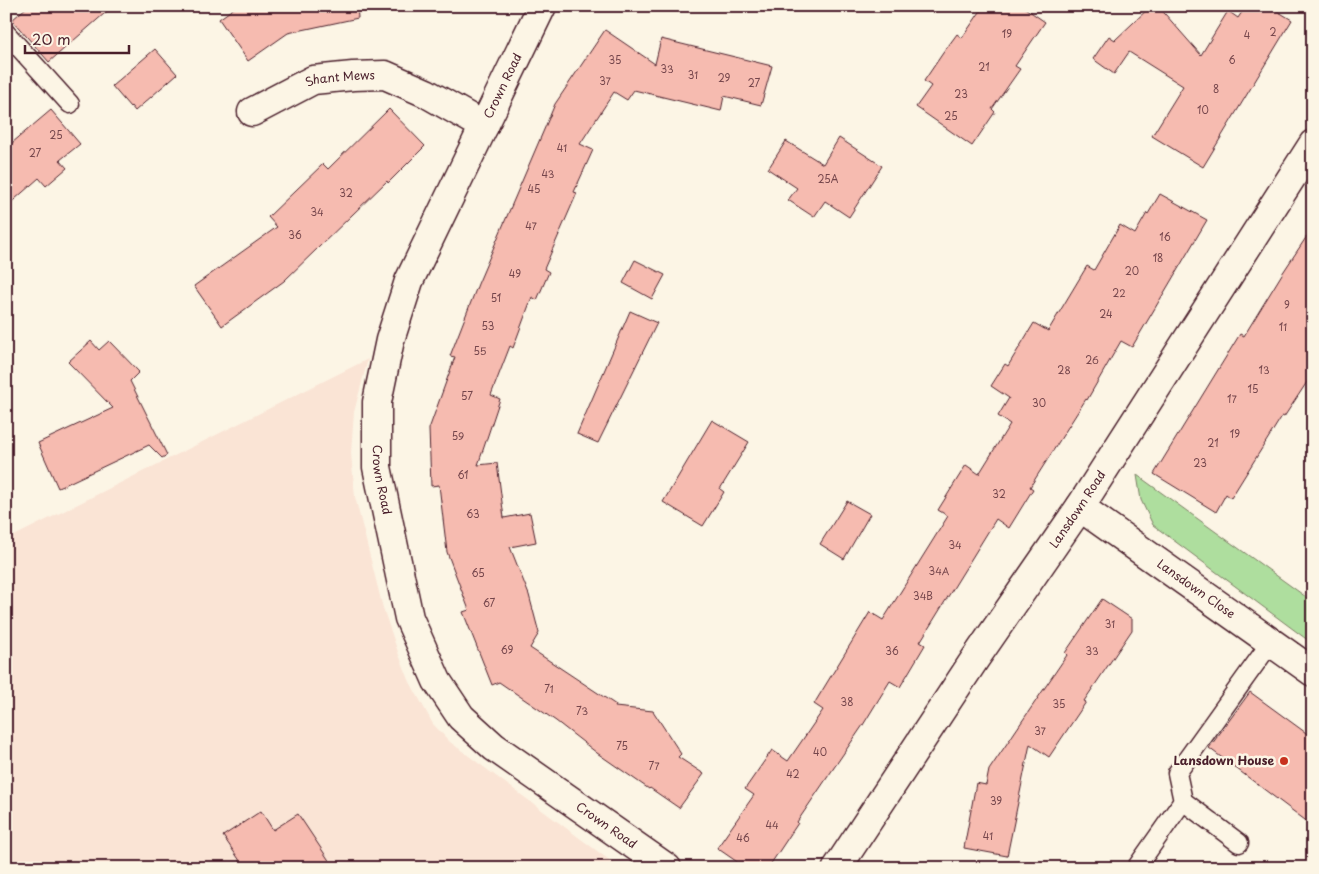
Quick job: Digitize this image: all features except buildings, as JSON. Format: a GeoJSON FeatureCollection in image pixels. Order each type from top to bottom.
{"type":"FeatureCollection","features":[{"type":"Feature","properties":{"kind":"street","name":"Crown Road"},"geometry":{"type":"LineString","coordinates":[[542,6],[409,282],[390,340],[377,402],[377,467],[409,618],[437,681],[461,716],[494,747],[667,868]]}},
{"type":"Feature","properties":{"kind":"street","name":"Shant Mews"},"geometry":{"type":"LineString","coordinates":[[252,112],[313,80],[385,75],[426,93],[484,126]]}},
{"type":"Feature","properties":{"kind":"street","name":"Lansdown Road"},"geometry":{"type":"LineString","coordinates":[[837,868],[975,659],[1080,507],[1313,144]]}},
{"type":"Feature","properties":{"kind":"street","name":"Lansdown Close"},"geometry":{"type":"LineString","coordinates":[[1080,507],[1313,672]]}},
{"type":"Feature","properties":{"kind":"lane"},"geometry":{"type":"LineString","coordinates":[[6,32],[70,104]]}},
{"type":"Feature","properties":{"kind":"lane"},"geometry":{"type":"LineString","coordinates":[[1239,843],[1183,802],[1177,773],[1271,642]]}},
{"type":"Feature","properties":{"kind":"lane"},"geometry":{"type":"LineString","coordinates":[[1136,868],[1183,802]]}},
{"type":"Feature","properties":{"kind":"shaded area"},"geometry":{"type":"Polygon","coordinates":[[[368,359],[354,412],[351,453],[355,497],[383,608],[410,682],[433,724],[450,742],[620,868],[6,868],[6,530],[12,537],[368,359]]]}},
{"type":"Feature","properties":{"kind":"green space"},"geometry":{"type":"Polygon","coordinates":[[[1137,475],[1313,602],[1313,644],[1153,525],[1141,500],[1137,475]]]}},
{"type":"Feature","properties":{"kind":"place","name":"Lansdown House"},"geometry":{"type":"Point","coordinates":[1284,761]}}]}
